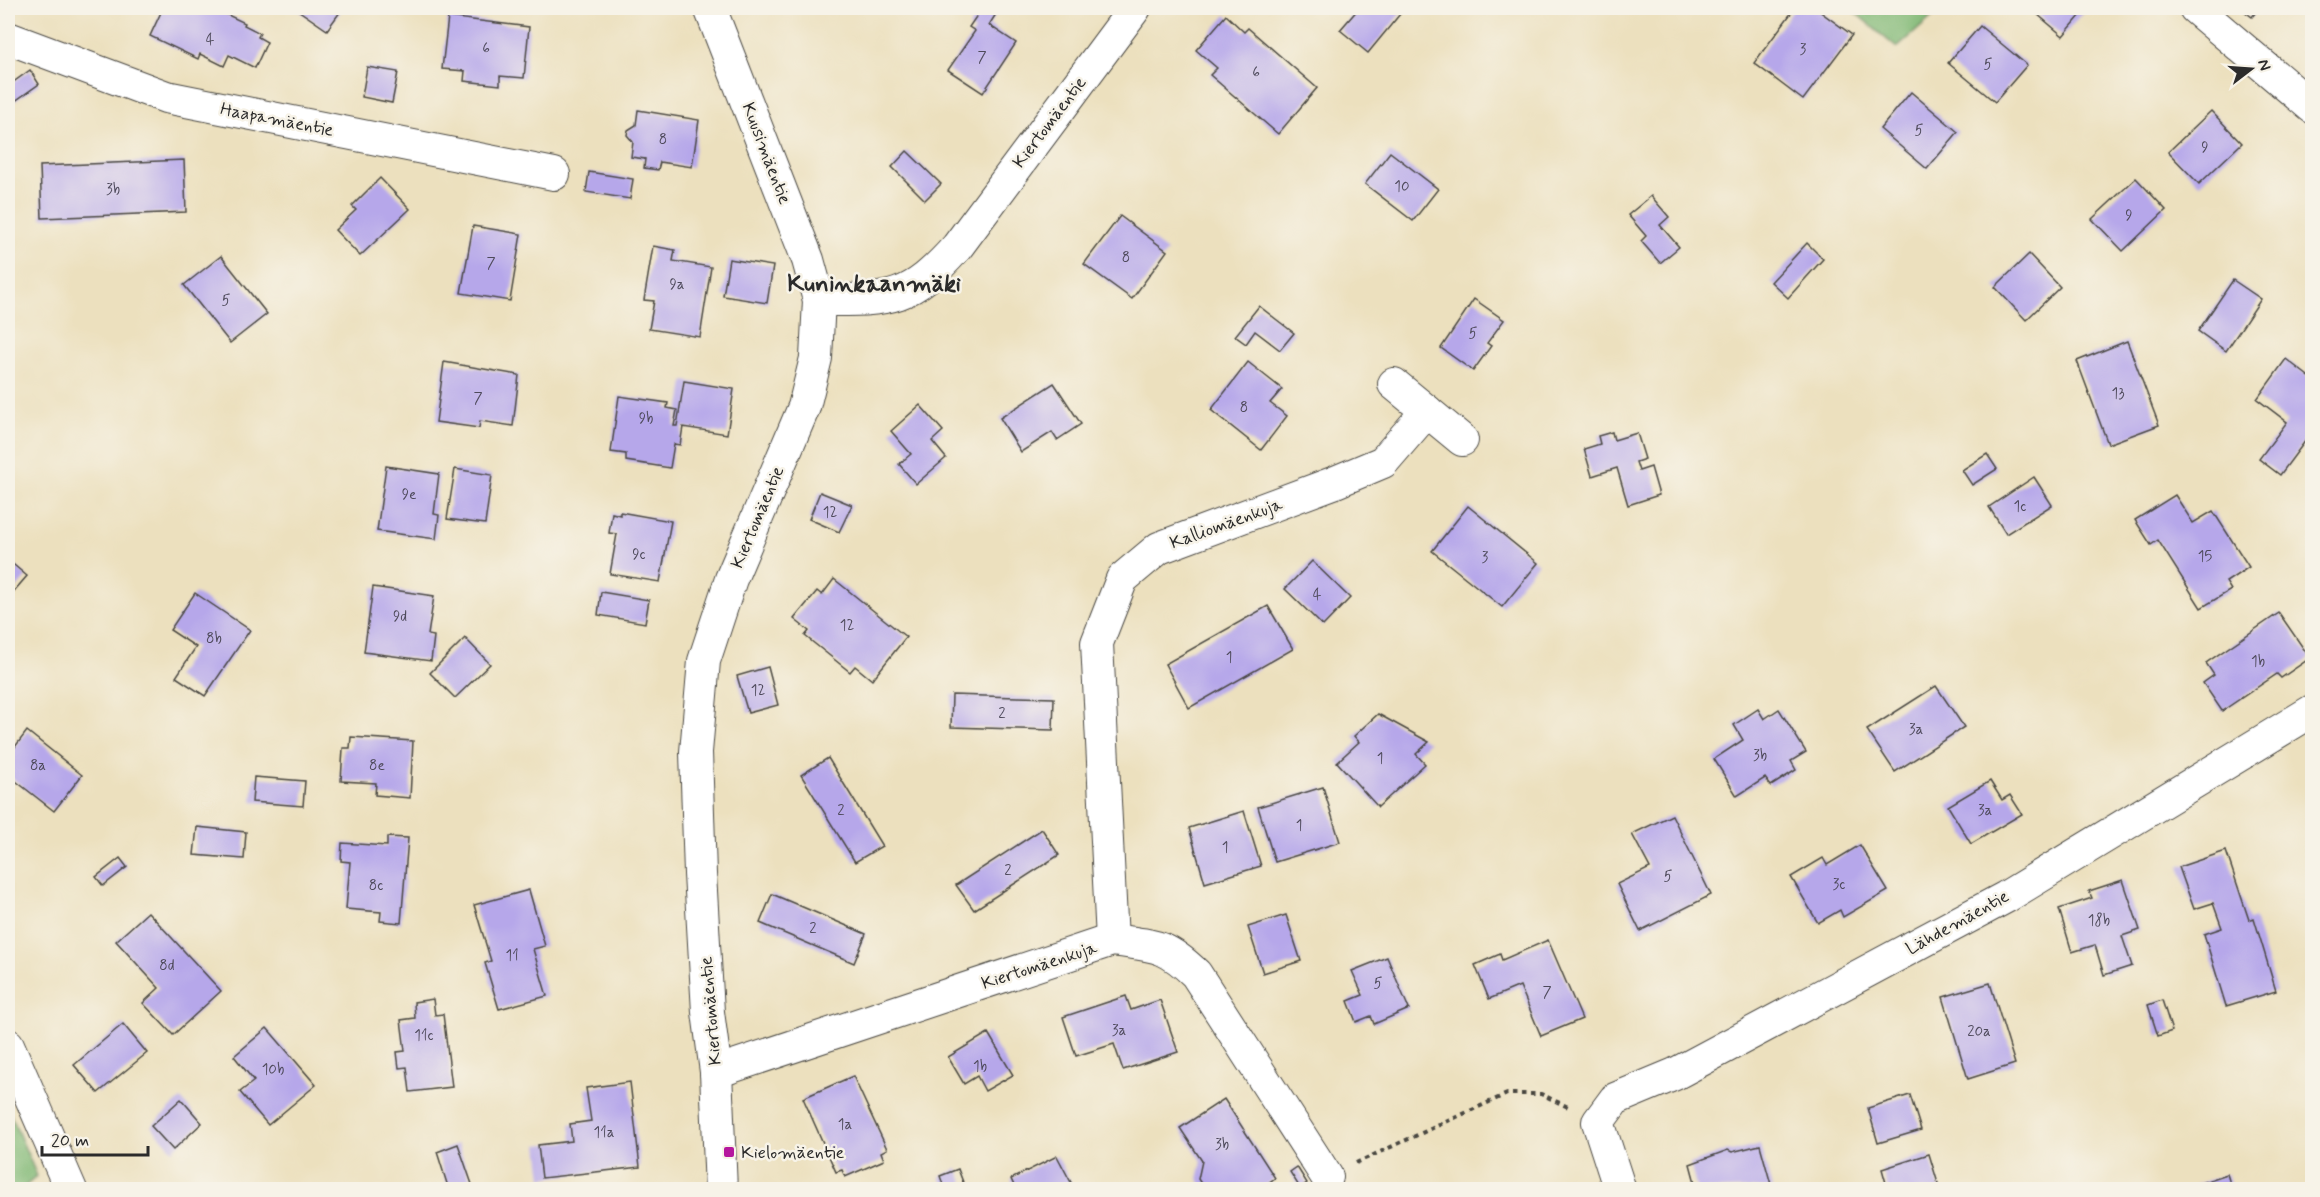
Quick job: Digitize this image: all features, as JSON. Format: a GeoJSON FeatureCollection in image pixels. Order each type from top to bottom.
{"type":"FeatureCollection","features":[{"type":"Feature","properties":{"kind":"street","name":"Kuusimäentie"},"geometry":{"type":"LineString","coordinates":[[710,8],[808,260],[819,300]]}},
{"type":"Feature","properties":{"kind":"street","name":"Kiertomäentie"},"geometry":{"type":"LineString","coordinates":[[721,1190],[716,1072],[708,1012],[696,763],[704,661],[731,579],[804,407],[816,358],[819,300],[880,299],[906,292],[932,274],[957,247],[1135,8]]}},
{"type":"Feature","properties":{"kind":"street"},"geometry":{"type":"LineString","coordinates":[[2195,8],[2313,107]]}},
{"type":"Feature","properties":{"kind":"street","name":"Haapamäentie"},"geometry":{"type":"LineString","coordinates":[[8,38],[166,97],[554,174]]}},
{"type":"Feature","properties":{"kind":"street"},"geometry":{"type":"LineString","coordinates":[[1394,384],[1462,440]]}},
{"type":"Feature","properties":{"kind":"street","name":"Kalliomäenkuja"},"geometry":{"type":"LineString","coordinates":[[1112,940],[1096,643],[1122,579],[1159,548],[1383,462],[1427,411]]}},
{"type":"Feature","properties":{"kind":"street","name":"Lähdemäentie"},"geometry":{"type":"LineString","coordinates":[[1598,1122],[1616,1099],[1676,1074],[2006,897],[2313,711]]}},
{"type":"Feature","properties":{"kind":"street","name":"Kiertomäenkuja"},"geometry":{"type":"LineString","coordinates":[[716,1072],[1112,940],[1160,947],[1180,959],[1196,974],[1327,1177]]}},
{"type":"Feature","properties":{"kind":"street"},"geometry":{"type":"LineString","coordinates":[[8,1045],[71,1190]]}},
{"type":"Feature","properties":{"kind":"street"},"geometry":{"type":"LineString","coordinates":[[1598,1122],[1620,1190]]}},
{"type":"Feature","properties":{"kind":"path"},"geometry":{"type":"LineString","coordinates":[[1327,1177],[1507,1094],[1541,1094],[1598,1122]]}},
{"type":"Feature","properties":{"kind":"green space"},"geometry":{"type":"Polygon","coordinates":[[[1850,8],[1942,8],[1897,48],[1850,8]]]}},
{"type":"Feature","properties":{"kind":"green space"},"geometry":{"type":"Polygon","coordinates":[[[8,1109],[37,1176],[22,1189],[8,1189],[8,1109]]]}},
{"type":"Feature","properties":{"kind":"building"},"geometry":{"type":"Polygon","coordinates":[[[163,8],[213,8],[245,23],[244,25],[260,33],[258,37],[267,42],[255,68],[229,55],[224,66],[200,54],[198,59],[150,36],[163,8]]]}},
{"type":"Feature","properties":{"kind":"building"},"geometry":{"type":"Polygon","coordinates":[[[295,8],[343,8],[327,30],[295,8]]]}},
{"type":"Feature","properties":{"kind":"building"},"geometry":{"type":"Polygon","coordinates":[[[982,8],[996,14],[989,25],[1016,43],[983,93],[948,70],[975,31],[969,27],[982,8]]]}},
{"type":"Feature","properties":{"kind":"building"},"geometry":{"type":"Polygon","coordinates":[[[1359,8],[1405,8],[1368,53],[1340,30],[1359,8]]]}},
{"type":"Feature","properties":{"kind":"building"},"geometry":{"type":"Polygon","coordinates":[[[1795,8],[1815,8],[1852,35],[1803,100],[1754,63],[1795,8]]]}},
{"type":"Feature","properties":{"kind":"building"},"geometry":{"type":"Polygon","coordinates":[[[2030,8],[2087,8],[2063,36],[2030,8]]]}},
{"type":"Feature","properties":{"kind":"building"},"geometry":{"type":"Polygon","coordinates":[[[2240,8],[2259,8],[2252,17],[2240,8]]]}},
{"type":"Feature","properties":{"kind":"building"},"geometry":{"type":"Polygon","coordinates":[[[1226,15],[1244,32],[1248,28],[1317,88],[1278,134],[1210,75],[1217,68],[1196,50],[1226,15]]]}},
{"type":"Feature","properties":{"kind":"building"},"geometry":{"type":"Polygon","coordinates":[[[448,17],[529,27],[524,78],[500,76],[500,85],[464,81],[465,71],[442,69],[448,17]]]}},
{"type":"Feature","properties":{"kind":"building"},"geometry":{"type":"Polygon","coordinates":[[[1980,26],[2027,65],[1995,102],[1948,63],[1980,26]]]}},
{"type":"Feature","properties":{"kind":"building"},"geometry":{"type":"Polygon","coordinates":[[[367,67],[398,72],[392,103],[362,97],[367,67]]]}},
{"type":"Feature","properties":{"kind":"building"},"geometry":{"type":"Polygon","coordinates":[[[30,70],[39,84],[15,101],[8,86],[30,70]]]}},
{"type":"Feature","properties":{"kind":"building"},"geometry":{"type":"Polygon","coordinates":[[[1911,92],[1958,132],[1927,169],[1880,129],[1911,92]]]}},
{"type":"Feature","properties":{"kind":"building"},"geometry":{"type":"Polygon","coordinates":[[[638,110],[699,120],[692,167],[660,162],[658,170],[644,168],[645,159],[631,157],[633,142],[627,135],[628,130],[636,125],[638,110]]]}},
{"type":"Feature","properties":{"kind":"building"},"geometry":{"type":"Polygon","coordinates":[[[2211,111],[2242,143],[2199,184],[2168,152],[2211,111]]]}},
{"type":"Feature","properties":{"kind":"building"},"geometry":{"type":"Polygon","coordinates":[[[907,151],[941,184],[925,200],[892,167],[907,151]]]}},
{"type":"Feature","properties":{"kind":"building"},"geometry":{"type":"Polygon","coordinates":[[[1390,152],[1438,189],[1413,221],[1365,184],[1390,152]]]}},
{"type":"Feature","properties":{"kind":"building"},"geometry":{"type":"Polygon","coordinates":[[[184,160],[186,212],[42,218],[40,166],[184,160]]]}},
{"type":"Feature","properties":{"kind":"building"},"geometry":{"type":"Polygon","coordinates":[[[589,172],[633,179],[630,199],[586,192],[589,172]]]}},
{"type":"Feature","properties":{"kind":"building"},"geometry":{"type":"Polygon","coordinates":[[[380,178],[410,209],[360,256],[335,230],[356,210],[352,206],[380,178]]]}},
{"type":"Feature","properties":{"kind":"building"},"geometry":{"type":"Polygon","coordinates":[[[2136,178],[2166,210],[2123,251],[2092,219],[2136,178]]]}},
{"type":"Feature","properties":{"kind":"building"},"geometry":{"type":"Polygon","coordinates":[[[1651,196],[1669,217],[1660,225],[1679,247],[1660,263],[1641,241],[1646,236],[1628,215],[1651,196]]]}},
{"type":"Feature","properties":{"kind":"building"},"geometry":{"type":"Polygon","coordinates":[[[1120,216],[1167,251],[1132,299],[1084,264],[1120,216]]]}},
{"type":"Feature","properties":{"kind":"building"},"geometry":{"type":"Polygon","coordinates":[[[473,226],[521,234],[510,301],[461,293],[473,226]]]}},
{"type":"Feature","properties":{"kind":"building"},"geometry":{"type":"Polygon","coordinates":[[[1807,243],[1823,259],[1788,298],[1771,282],[1807,243]]]}},
{"type":"Feature","properties":{"kind":"building"},"geometry":{"type":"Polygon","coordinates":[[[653,246],[675,250],[673,261],[711,267],[700,337],[649,329],[654,301],[644,300],[653,246]]]}},
{"type":"Feature","properties":{"kind":"building"},"geometry":{"type":"Polygon","coordinates":[[[2029,254],[2060,287],[2026,320],[1995,287],[2029,254]]]}},
{"type":"Feature","properties":{"kind":"building"},"geometry":{"type":"Polygon","coordinates":[[[221,256],[267,314],[230,343],[184,285],[221,256]]]}},
{"type":"Feature","properties":{"kind":"building"},"geometry":{"type":"Polygon","coordinates":[[[729,259],[773,266],[767,303],[723,296],[729,259]]]}},
{"type":"Feature","properties":{"kind":"building"},"geometry":{"type":"Polygon","coordinates":[[[2233,280],[2261,299],[2226,351],[2198,331],[2233,280]]]}},
{"type":"Feature","properties":{"kind":"building"},"geometry":{"type":"Polygon","coordinates":[[[1474,299],[1504,320],[1487,343],[1491,346],[1473,371],[1441,348],[1474,299]]]}},
{"type":"Feature","properties":{"kind":"building"},"geometry":{"type":"Polygon","coordinates":[[[1259,306],[1294,333],[1280,350],[1255,331],[1246,344],[1235,336],[1259,306]]]}},
{"type":"Feature","properties":{"kind":"building"},"geometry":{"type":"Polygon","coordinates":[[[2127,341],[2159,425],[2108,444],[2077,361],[2127,341]]]}},
{"type":"Feature","properties":{"kind":"building"},"geometry":{"type":"Polygon","coordinates":[[[2286,359],[2312,379],[2312,432],[2280,475],[2259,459],[2287,422],[2257,399],[2286,359]]]}},
{"type":"Feature","properties":{"kind":"building"},"geometry":{"type":"Polygon","coordinates":[[[444,362],[519,375],[513,426],[480,421],[479,428],[436,422],[444,362]]]}},
{"type":"Feature","properties":{"kind":"building"},"geometry":{"type":"Polygon","coordinates":[[[1248,362],[1282,389],[1270,403],[1287,416],[1261,450],[1211,410],[1248,362]]]}},
{"type":"Feature","properties":{"kind":"building"},"geometry":{"type":"Polygon","coordinates":[[[684,381],[734,389],[727,434],[683,427],[680,445],[674,444],[670,468],[626,461],[626,454],[611,452],[619,396],[668,403],[667,408],[677,410],[674,426],[677,426],[684,381]]]}},
{"type":"Feature","properties":{"kind":"building"},"geometry":{"type":"Polygon","coordinates":[[[1054,383],[1081,424],[1057,440],[1052,432],[1021,452],[1000,418],[1054,383]]]}},
{"type":"Feature","properties":{"kind":"building"},"geometry":{"type":"Polygon","coordinates":[[[920,405],[943,431],[932,441],[946,458],[916,484],[899,464],[911,454],[891,431],[920,405]]]}},
{"type":"Feature","properties":{"kind":"building"},"geometry":{"type":"Polygon","coordinates":[[[1612,432],[1614,440],[1637,433],[1645,459],[1636,462],[1639,471],[1651,467],[1659,495],[1628,505],[1617,468],[1592,476],[1584,449],[1600,444],[1598,436],[1612,432]]]}},
{"type":"Feature","properties":{"kind":"building"},"geometry":{"type":"Polygon","coordinates":[[[1987,454],[1997,469],[1972,485],[1962,470],[1987,454]]]}},
{"type":"Feature","properties":{"kind":"building"},"geometry":{"type":"Polygon","coordinates":[[[386,466],[439,474],[434,514],[439,515],[436,539],[377,531],[386,466]]]}},
{"type":"Feature","properties":{"kind":"building"},"geometry":{"type":"Polygon","coordinates":[[[455,469],[492,475],[485,524],[447,519],[455,469]]]}},
{"type":"Feature","properties":{"kind":"building"},"geometry":{"type":"Polygon","coordinates":[[[2034,477],[2052,505],[2006,534],[1989,507],[2034,477]]]}},
{"type":"Feature","properties":{"kind":"building"},"geometry":{"type":"Polygon","coordinates":[[[820,492],[852,505],[839,532],[809,519],[820,492]]]}},
{"type":"Feature","properties":{"kind":"building"},"geometry":{"type":"Polygon","coordinates":[[[2175,495],[2193,523],[2213,511],[2249,567],[2226,582],[2231,590],[2201,608],[2158,540],[2151,545],[2135,520],[2175,495]]]}},
{"type":"Feature","properties":{"kind":"building"},"geometry":{"type":"Polygon","coordinates":[[[1468,506],[1538,563],[1502,607],[1432,551],[1468,506]]]}},
{"type":"Feature","properties":{"kind":"building"},"geometry":{"type":"Polygon","coordinates":[[[620,512],[671,521],[660,582],[610,574],[617,534],[609,533],[612,513],[620,515],[620,512]]]}},
{"type":"Feature","properties":{"kind":"building"},"geometry":{"type":"Polygon","coordinates":[[[8,560],[27,576],[8,598],[8,560]]]}},
{"type":"Feature","properties":{"kind":"building"},"geometry":{"type":"Polygon","coordinates":[[[1312,561],[1350,598],[1323,626],[1285,589],[1312,561]]]}},
{"type":"Feature","properties":{"kind":"building"},"geometry":{"type":"Polygon","coordinates":[[[834,579],[906,637],[872,680],[855,666],[850,672],[805,636],[809,631],[794,619],[817,591],[822,595],[834,579]]]}},
{"type":"Feature","properties":{"kind":"building"},"geometry":{"type":"Polygon","coordinates":[[[373,587],[434,596],[428,635],[434,636],[431,661],[364,652],[373,587]]]}},
{"type":"Feature","properties":{"kind":"building"},"geometry":{"type":"Polygon","coordinates":[[[601,592],[649,600],[645,623],[598,615],[601,592]]]}},
{"type":"Feature","properties":{"kind":"building"},"geometry":{"type":"Polygon","coordinates":[[[195,593],[250,630],[205,696],[176,677],[196,647],[170,630],[195,593]]]}},
{"type":"Feature","properties":{"kind":"building"},"geometry":{"type":"Polygon","coordinates":[[[1268,606],[1293,649],[1189,708],[1165,664],[1268,606]]]}},
{"type":"Feature","properties":{"kind":"building"},"geometry":{"type":"Polygon","coordinates":[[[2279,613],[2310,658],[2281,678],[2277,674],[2222,711],[2203,683],[2214,675],[2206,663],[2279,613]]]}},
{"type":"Feature","properties":{"kind":"building"},"geometry":{"type":"Polygon","coordinates":[[[465,638],[490,664],[455,698],[430,673],[465,638]]]}},
{"type":"Feature","properties":{"kind":"building"},"geometry":{"type":"Polygon","coordinates":[[[768,667],[778,705],[748,713],[737,676],[768,667]]]}},
{"type":"Feature","properties":{"kind":"building"},"geometry":{"type":"Polygon","coordinates":[[[1936,686],[1964,727],[1895,772],[1867,730],[1936,686]]]}},
{"type":"Feature","properties":{"kind":"building"},"geometry":{"type":"Polygon","coordinates":[[[952,695],[1054,698],[1053,730],[951,727],[952,695]]]}},
{"type":"Feature","properties":{"kind":"building"},"geometry":{"type":"Polygon","coordinates":[[[1758,709],[1764,719],[1779,709],[1806,752],[1791,761],[1796,770],[1771,786],[1765,778],[1737,796],[1714,759],[1743,740],[1734,725],[1758,709]]]}},
{"type":"Feature","properties":{"kind":"building"},"geometry":{"type":"Polygon","coordinates":[[[1378,714],[1429,742],[1416,754],[1425,764],[1378,807],[1337,762],[1359,742],[1354,736],[1378,714]]]}},
{"type":"Feature","properties":{"kind":"building"},"geometry":{"type":"Polygon","coordinates":[[[27,731],[82,775],[54,811],[8,775],[8,756],[27,731]]]}},
{"type":"Feature","properties":{"kind":"building"},"geometry":{"type":"Polygon","coordinates":[[[351,737],[413,741],[410,798],[375,795],[376,783],[341,781],[343,748],[350,748],[351,737]]]}},
{"type":"Feature","properties":{"kind":"building"},"geometry":{"type":"Polygon","coordinates":[[[828,758],[882,846],[855,862],[801,775],[828,758]]]}},
{"type":"Feature","properties":{"kind":"building"},"geometry":{"type":"Polygon","coordinates":[[[254,777],[305,781],[303,806],[252,802],[254,777]]]}},
{"type":"Feature","properties":{"kind":"building"},"geometry":{"type":"Polygon","coordinates":[[[1990,781],[2002,800],[2010,795],[2022,814],[1971,844],[1948,806],[1990,781]]]}},
{"type":"Feature","properties":{"kind":"building"},"geometry":{"type":"Polygon","coordinates":[[[1323,787],[1340,842],[1275,862],[1258,807],[1323,787]]]}},
{"type":"Feature","properties":{"kind":"building"},"geometry":{"type":"Polygon","coordinates":[[[1244,811],[1261,866],[1205,883],[1189,828],[1244,811]]]}},
{"type":"Feature","properties":{"kind":"building"},"geometry":{"type":"Polygon","coordinates":[[[1672,815],[1711,895],[1640,931],[1617,884],[1650,868],[1632,834],[1672,815]]]}},
{"type":"Feature","properties":{"kind":"building"},"geometry":{"type":"Polygon","coordinates":[[[197,827],[246,832],[244,859],[194,855],[197,827]]]}},
{"type":"Feature","properties":{"kind":"building"},"geometry":{"type":"Polygon","coordinates":[[[1042,829],[1059,855],[974,910],[956,885],[1042,829]]]}},
{"type":"Feature","properties":{"kind":"building"},"geometry":{"type":"Polygon","coordinates":[[[387,837],[408,838],[401,923],[380,921],[381,912],[346,909],[350,862],[341,861],[342,843],[387,846],[387,837]]]}},
{"type":"Feature","properties":{"kind":"building"},"geometry":{"type":"Polygon","coordinates":[[[1860,845],[1888,891],[1843,917],[1840,910],[1818,923],[1791,877],[1823,858],[1827,865],[1860,845]]]}},
{"type":"Feature","properties":{"kind":"building"},"geometry":{"type":"Polygon","coordinates":[[[2226,851],[2249,920],[2254,918],[2276,991],[2226,1006],[2204,934],[2222,928],[2213,903],[2194,909],[2179,867],[2226,851]]]}},
{"type":"Feature","properties":{"kind":"building"},"geometry":{"type":"Polygon","coordinates":[[[120,858],[127,867],[103,886],[96,877],[120,858]]]}},
{"type":"Feature","properties":{"kind":"building"},"geometry":{"type":"Polygon","coordinates":[[[2123,880],[2140,930],[2122,936],[2132,966],[2104,975],[2095,945],[2072,952],[2059,909],[2092,898],[2089,891],[2123,880]]]}},
{"type":"Feature","properties":{"kind":"building"},"geometry":{"type":"Polygon","coordinates":[[[529,890],[545,946],[533,949],[547,996],[499,1009],[485,963],[491,961],[474,905],[529,890]]]}},
{"type":"Feature","properties":{"kind":"building"},"geometry":{"type":"Polygon","coordinates":[[[772,894],[866,934],[854,963],[760,923],[772,894]]]}},
{"type":"Feature","properties":{"kind":"building"},"geometry":{"type":"Polygon","coordinates":[[[148,912],[221,991],[173,1035],[143,1003],[159,988],[116,941],[148,912]]]}},
{"type":"Feature","properties":{"kind":"building"},"geometry":{"type":"Polygon","coordinates":[[[1286,915],[1301,961],[1263,973],[1248,927],[1286,915]]]}},
{"type":"Feature","properties":{"kind":"building"},"geometry":{"type":"Polygon","coordinates":[[[1548,940],[1582,1019],[1541,1036],[1520,986],[1489,999],[1475,965],[1500,954],[1502,960],[1548,940]]]}},
{"type":"Feature","properties":{"kind":"building"},"geometry":{"type":"Polygon","coordinates":[[[1387,957],[1409,1009],[1374,1024],[1371,1016],[1356,1022],[1348,1001],[1363,995],[1352,971],[1387,957]]]}},
{"type":"Feature","properties":{"kind":"building"},"geometry":{"type":"Polygon","coordinates":[[[1990,983],[2015,1064],[1968,1079],[1943,997],[1990,983]]]}},
{"type":"Feature","properties":{"kind":"building"},"geometry":{"type":"Polygon","coordinates":[[[1126,996],[1131,1010],[1160,1000],[1178,1052],[1123,1070],[1114,1044],[1076,1056],[1063,1017],[1126,996]]]}},
{"type":"Feature","properties":{"kind":"building"},"geometry":{"type":"Polygon","coordinates":[[[433,999],[435,1015],[443,1014],[452,1087],[410,1092],[407,1067],[399,1068],[397,1052],[405,1051],[401,1020],[415,1018],[414,1002],[433,999]]]}},
{"type":"Feature","properties":{"kind":"building"},"geometry":{"type":"Polygon","coordinates":[[[2162,1000],[2172,1031],[2158,1036],[2148,1005],[2162,1000]]]}},
{"type":"Feature","properties":{"kind":"building"},"geometry":{"type":"Polygon","coordinates":[[[123,1024],[147,1053],[98,1093],[74,1065],[123,1024]]]}},
{"type":"Feature","properties":{"kind":"building"},"geometry":{"type":"Polygon","coordinates":[[[267,1028],[316,1085],[268,1125],[240,1092],[254,1081],[234,1056],[267,1028]]]}},
{"type":"Feature","properties":{"kind":"building"},"geometry":{"type":"Polygon","coordinates":[[[988,1033],[1013,1075],[985,1091],[977,1076],[964,1084],[948,1057],[988,1033]]]}},
{"type":"Feature","properties":{"kind":"building"},"geometry":{"type":"Polygon","coordinates":[[[853,1076],[887,1149],[881,1152],[884,1160],[845,1177],[842,1170],[836,1172],[803,1098],[853,1076]]]}},
{"type":"Feature","properties":{"kind":"building"},"geometry":{"type":"Polygon","coordinates":[[[630,1082],[640,1167],[542,1178],[538,1145],[572,1141],[570,1124],[591,1121],[586,1088],[630,1082]]]}},
{"type":"Feature","properties":{"kind":"building"},"geometry":{"type":"Polygon","coordinates":[[[1910,1095],[1921,1130],[1878,1143],[1868,1108],[1910,1095]]]}},
{"type":"Feature","properties":{"kind":"building"},"geometry":{"type":"Polygon","coordinates":[[[181,1099],[202,1123],[173,1150],[151,1126],[181,1099]]]}},
{"type":"Feature","properties":{"kind":"building"},"geometry":{"type":"Polygon","coordinates":[[[1224,1099],[1275,1178],[1258,1190],[1205,1190],[1198,1179],[1202,1161],[1180,1128],[1224,1099]]]}},
{"type":"Feature","properties":{"kind":"building"},"geometry":{"type":"Polygon","coordinates":[[[458,1144],[474,1190],[449,1190],[437,1152],[458,1144]]]}},
{"type":"Feature","properties":{"kind":"building"},"geometry":{"type":"Polygon","coordinates":[[[1760,1145],[1772,1188],[1697,1190],[1690,1164],[1728,1150],[1732,1152],[1760,1145]]]}},
{"type":"Feature","properties":{"kind":"building"},"geometry":{"type":"Polygon","coordinates":[[[1929,1154],[1940,1190],[1888,1190],[1882,1169],[1929,1154]]]}},
{"type":"Feature","properties":{"kind":"building"},"geometry":{"type":"Polygon","coordinates":[[[1057,1156],[1075,1190],[1016,1190],[1011,1179],[1057,1156]]]}},
{"type":"Feature","properties":{"kind":"building"},"geometry":{"type":"Polygon","coordinates":[[[1297,1167],[1307,1183],[1300,1188],[1290,1172],[1297,1167]]]}},
{"type":"Feature","properties":{"kind":"building"},"geometry":{"type":"Polygon","coordinates":[[[958,1169],[966,1190],[945,1190],[940,1176],[958,1169]]]}},
{"type":"Feature","properties":{"kind":"building"},"geometry":{"type":"Polygon","coordinates":[[[2227,1174],[2232,1190],[2183,1190],[2183,1189],[2227,1174]]]}},
{"type":"Feature","properties":{"kind":"place","name":"Kielomäentie"},"geometry":{"type":"Point","coordinates":[729,1152]}},
{"type":"Feature","properties":{"kind":"district","name":"Kuninkaanmäki"},"geometry":{"type":"Point","coordinates":[874,283]}}]}
